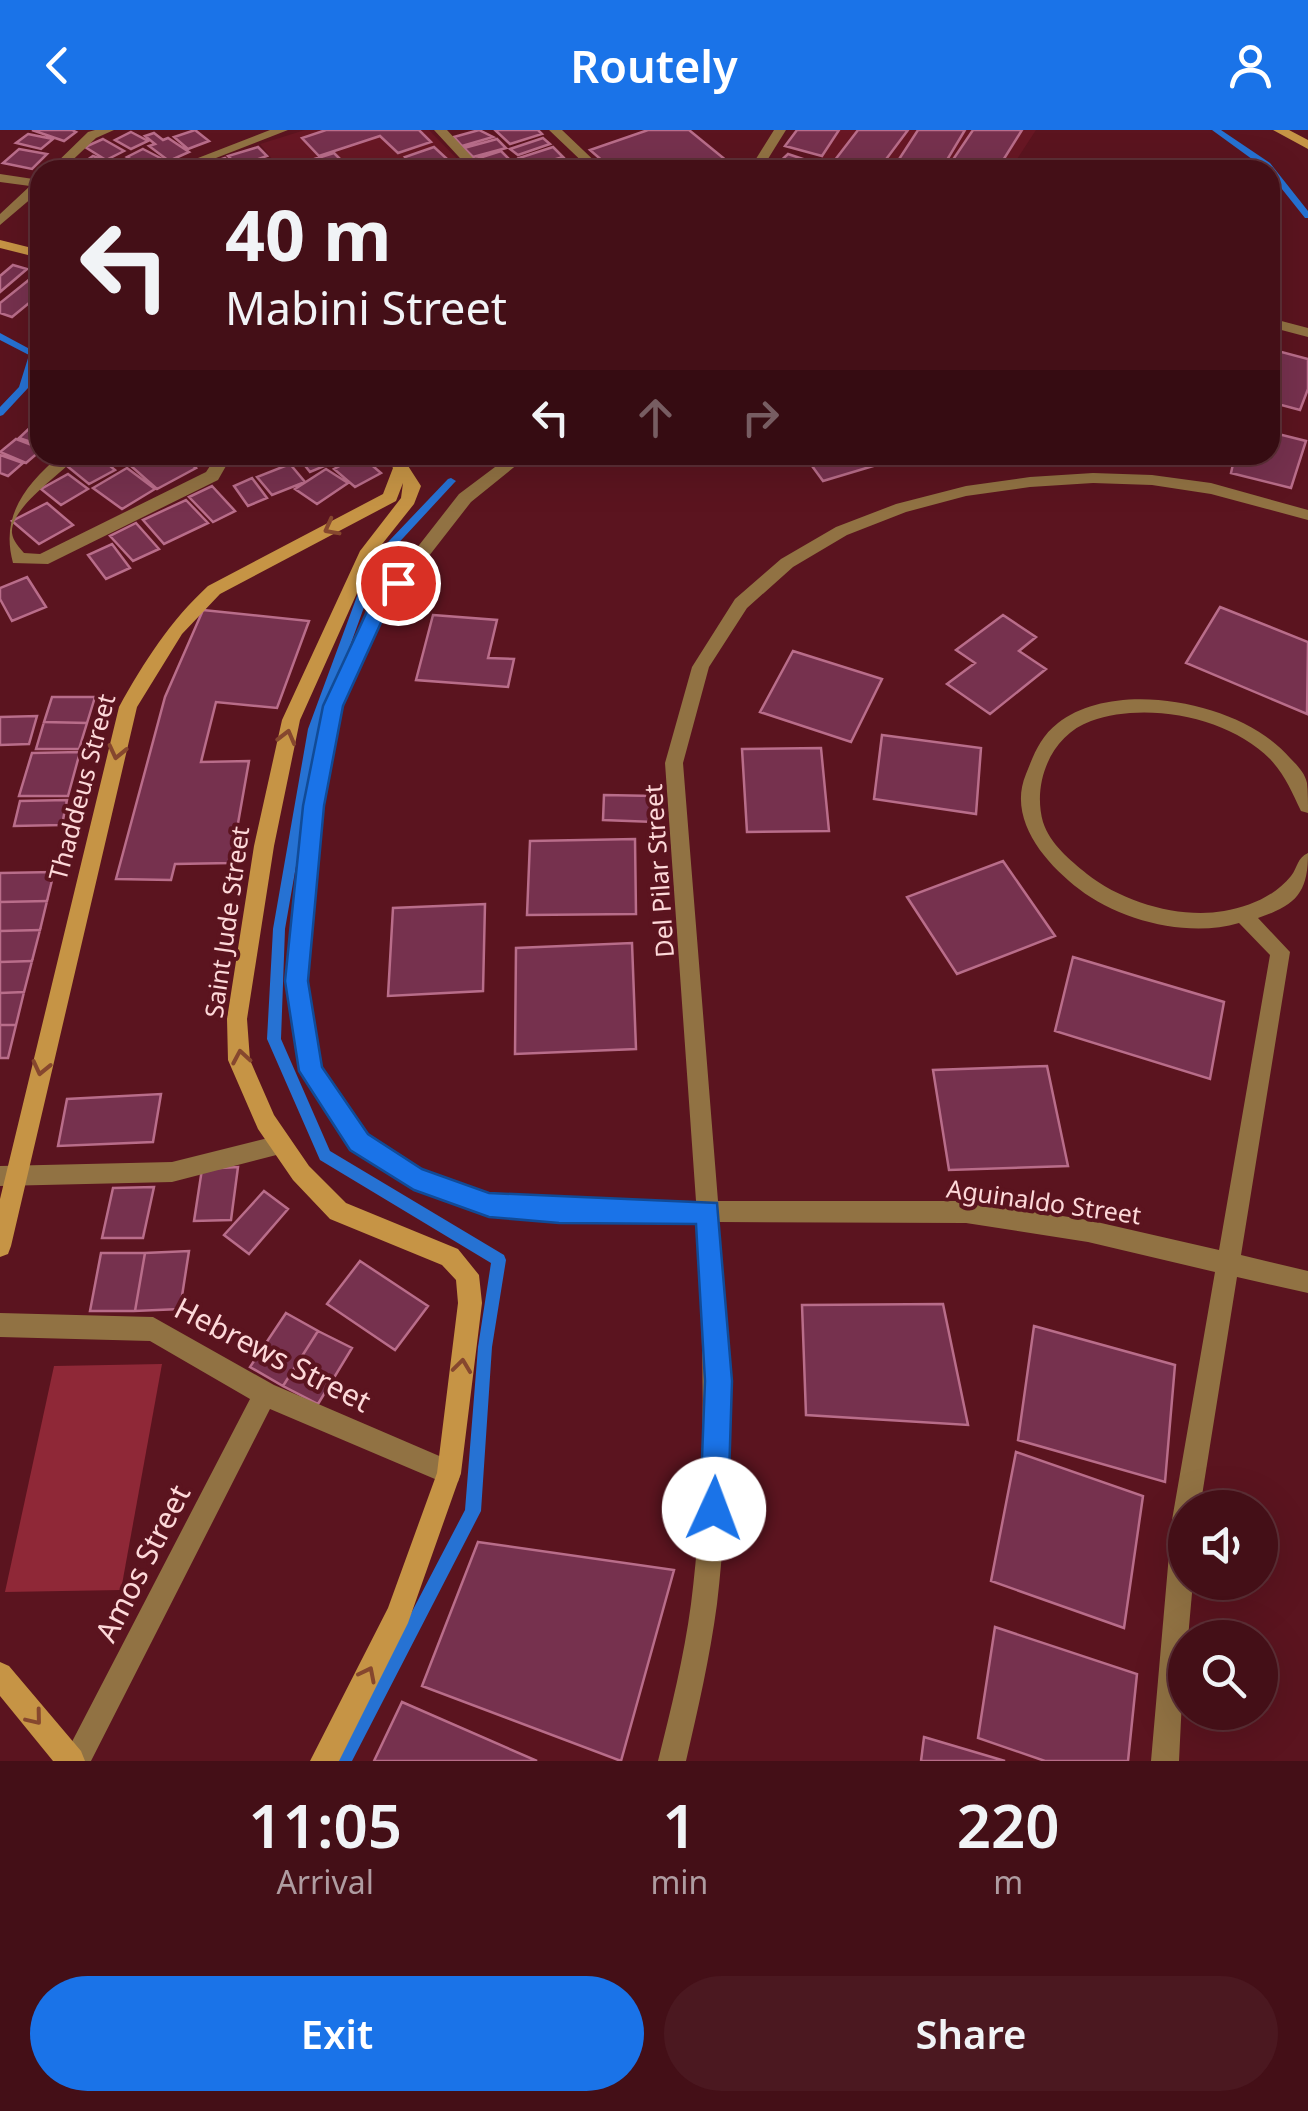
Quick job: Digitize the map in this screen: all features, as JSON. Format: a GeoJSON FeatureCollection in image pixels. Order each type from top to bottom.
{"type":"FeatureCollection","features":[{"type":"Feature","properties":{"kind":"street"},"geometry":{"type":"LineString","coordinates":[[66,160],[92,135],[108,130]]}},
{"type":"Feature","properties":{"kind":"street"},"geometry":{"type":"LineString","coordinates":[[200,160],[282,130]]}},
{"type":"Feature","properties":{"kind":"street"},"geometry":{"type":"LineString","coordinates":[[440,130],[468,160]]}},
{"type":"Feature","properties":{"kind":"street"},"geometry":{"type":"LineString","coordinates":[[762,160],[780,130]]}},
{"type":"Feature","properties":{"kind":"street"},"geometry":{"type":"LineString","coordinates":[[1279,130],[1308,145]]}},
{"type":"Feature","properties":{"kind":"street"},"geometry":{"type":"LineString","coordinates":[[562,131],[589,160]]}},
{"type":"Feature","properties":{"kind":"street"},"geometry":{"type":"LineString","coordinates":[[0,178],[30,182]]}},
{"type":"Feature","properties":{"kind":"street"},"geometry":{"type":"LineString","coordinates":[[0,221],[30,193]]}},
{"type":"Feature","properties":{"kind":"street"},"geometry":{"type":"LineString","coordinates":[[0,244],[30,252]]}},
{"type":"Feature","properties":{"kind":"street"},"geometry":{"type":"LineString","coordinates":[[1280,325],[1308,333]]}},
{"type":"Feature","properties":{"kind":"street"},"geometry":{"type":"LineString","coordinates":[[59,465],[22,499],[4,524],[4,537],[19,559],[42,560],[212,476],[218,465]]}},
{"type":"Feature","properties":{"kind":"street","name":"Thaddeus Street"},"geometry":{"type":"LineString","coordinates":[[0,1246],[8,1176],[128,707],[164,642],[214,590],[390,496],[396,465]]}},
{"type":"Feature","properties":{"kind":"street","name":"Saint Jude Street"},"geometry":{"type":"LineString","coordinates":[[324,1761],[399,1614],[449,1473],[470,1303],[467,1275],[450,1258],[338,1211],[280,1145],[239,1060],[237,1019],[264,846],[291,720],[314,662],[368,551],[408,500],[413,486],[399,465]]}},
{"type":"Feature","properties":{"kind":"street","name":"Aguinaldo Street"},"geometry":{"type":"LineString","coordinates":[[508,465],[465,498],[376,612],[333,706],[314,806],[297,981],[311,1071],[359,1142],[414,1178],[489,1205],[559,1211],[966,1212],[1088,1230],[1308,1282]]}},
{"type":"Feature","properties":{"kind":"street","name":"Del Pilar Street"},"geometry":{"type":"LineString","coordinates":[[672,1761],[698,1644],[714,1509],[718,1381],[674,764],[689,702],[707,653],[734,616],[767,582],[854,526],[904,506],[1018,480],[1154,480],[1226,492],[1308,515]]}},
{"type":"Feature","properties":{"kind":"street"},"geometry":{"type":"LineString","coordinates":[[1308,806],[1286,766],[1252,736],[1212,716],[1168,705],[1124,704],[1085,715],[1054,735],[1035,763],[1029,798],[1040,834],[1065,868],[1102,898],[1149,917],[1198,924],[1244,918],[1282,899],[1306,870],[1308,861]]}},
{"type":"Feature","properties":{"kind":"street"},"geometry":{"type":"LineString","coordinates":[[1190,1490],[1280,952],[1244,918]]}},
{"type":"Feature","properties":{"kind":"street"},"geometry":{"type":"LineString","coordinates":[[8,1176],[172,1172],[280,1145]]}},
{"type":"Feature","properties":{"kind":"street","name":"Hebrews Street"},"geometry":{"type":"LineString","coordinates":[[0,1325],[153,1329],[265,1394],[449,1473]]}},
{"type":"Feature","properties":{"kind":"street","name":"Amos Street"},"geometry":{"type":"LineString","coordinates":[[74,1761],[265,1394]]}},
{"type":"Feature","properties":{"kind":"street"},"geometry":{"type":"LineString","coordinates":[[1166,1761],[1179,1600]]}},
{"type":"Feature","properties":{"kind":"street"},"geometry":{"type":"LineString","coordinates":[[0,1675],[74,1761]]}},
{"type":"Feature","properties":{"kind":"shaded area"},"geometry":{"type":"Polygon","coordinates":[[[305,130],[429,130],[458,160],[273,160],[260,144],[305,130]]]}},
{"type":"Feature","properties":{"kind":"shaded area"},"geometry":{"type":"Polygon","coordinates":[[[836,130],[1036,130],[1016,160],[820,160],[836,130]]]}},
{"type":"Feature","properties":{"kind":"shaded area"},"geometry":{"type":"Polygon","coordinates":[[[162,1364],[121,1590],[5,1592],[54,1366],[162,1364]]]}},
{"type":"Feature","properties":{"kind":"building"},"geometry":{"type":"Polygon","coordinates":[[[32,130],[72,130],[76,132],[64,141],[32,130]]]}},
{"type":"Feature","properties":{"kind":"building"},"geometry":{"type":"Polygon","coordinates":[[[195,130],[209,141],[188,149],[174,137],[195,130]]]}},
{"type":"Feature","properties":{"kind":"building"},"geometry":{"type":"Polygon","coordinates":[[[326,130],[419,130],[431,142],[398,153],[380,136],[319,156],[302,138],[326,130]]]}},
{"type":"Feature","properties":{"kind":"building"},"geometry":{"type":"Polygon","coordinates":[[[479,130],[493,137],[462,146],[454,137],[479,130]]]}},
{"type":"Feature","properties":{"kind":"building"},"geometry":{"type":"Polygon","coordinates":[[[495,130],[538,130],[542,134],[510,144],[495,130]]]}},
{"type":"Feature","properties":{"kind":"building"},"geometry":{"type":"Polygon","coordinates":[[[648,130],[689,130],[726,160],[602,160],[590,150],[648,130]]]}},
{"type":"Feature","properties":{"kind":"building"},"geometry":{"type":"Polygon","coordinates":[[[797,130],[839,130],[822,156],[785,146],[797,130]]]}},
{"type":"Feature","properties":{"kind":"building"},"geometry":{"type":"Polygon","coordinates":[[[858,130],[908,130],[886,160],[835,160],[858,130]]]}},
{"type":"Feature","properties":{"kind":"building"},"geometry":{"type":"Polygon","coordinates":[[[918,130],[965,130],[947,160],[898,160],[918,130]]]}},
{"type":"Feature","properties":{"kind":"building"},"geometry":{"type":"Polygon","coordinates":[[[973,130],[1022,130],[1003,160],[953,160],[973,130]]]}},
{"type":"Feature","properties":{"kind":"building"},"geometry":{"type":"Polygon","coordinates":[[[131,132],[148,141],[131,149],[115,140],[131,132]]]}},
{"type":"Feature","properties":{"kind":"building"},"geometry":{"type":"Polygon","coordinates":[[[154,133],[163,140],[168,138],[189,152],[168,160],[149,146],[155,144],[145,136],[154,133]]]}},
{"type":"Feature","properties":{"kind":"building"},"geometry":{"type":"Polygon","coordinates":[[[28,134],[53,139],[41,149],[16,143],[28,134]]]}},
{"type":"Feature","properties":{"kind":"building"},"geometry":{"type":"Polygon","coordinates":[[[543,138],[550,144],[518,155],[510,149],[543,138]]]}},
{"type":"Feature","properties":{"kind":"building"},"geometry":{"type":"Polygon","coordinates":[[[103,139],[124,151],[106,160],[85,147],[103,139]]]}},
{"type":"Feature","properties":{"kind":"building"},"geometry":{"type":"Polygon","coordinates":[[[497,139],[506,148],[473,157],[464,148],[497,139]]]}},
{"type":"Feature","properties":{"kind":"building"},"geometry":{"type":"Polygon","coordinates":[[[258,147],[267,156],[232,160],[228,156],[258,147]]]}},
{"type":"Feature","properties":{"kind":"building"},"geometry":{"type":"Polygon","coordinates":[[[434,147],[448,160],[408,160],[405,157],[434,147]]]}},
{"type":"Feature","properties":{"kind":"building"},"geometry":{"type":"Polygon","coordinates":[[[553,147],[563,157],[553,160],[519,158],[553,147]]]}},
{"type":"Feature","properties":{"kind":"building"},"geometry":{"type":"Polygon","coordinates":[[[19,149],[47,154],[41,160],[30,160],[30,169],[3,163],[19,149]]]}},
{"type":"Feature","properties":{"kind":"building"},"geometry":{"type":"Polygon","coordinates":[[[143,149],[164,160],[132,160],[127,157],[143,149]]]}},
{"type":"Feature","properties":{"kind":"building"},"geometry":{"type":"Polygon","coordinates":[[[501,151],[510,160],[477,160],[501,151]]]}},
{"type":"Feature","properties":{"kind":"building"},"geometry":{"type":"Polygon","coordinates":[[[334,153],[341,160],[311,160],[334,153]]]}},
{"type":"Feature","properties":{"kind":"building"},"geometry":{"type":"Polygon","coordinates":[[[788,154],[806,160],[782,160],[788,154]]]}},
{"type":"Feature","properties":{"kind":"building"},"geometry":{"type":"Polygon","coordinates":[[[13,265],[27,269],[0,292],[0,276],[13,265]]]}},
{"type":"Feature","properties":{"kind":"building"},"geometry":{"type":"Polygon","coordinates":[[[30,279],[30,302],[12,317],[0,313],[0,303],[30,279]]]}},
{"type":"Feature","properties":{"kind":"building"},"geometry":{"type":"Polygon","coordinates":[[[1280,352],[1308,359],[1308,389],[1300,410],[1280,405],[1280,352]]]}},
{"type":"Feature","properties":{"kind":"building"},"geometry":{"type":"Polygon","coordinates":[[[30,428],[30,442],[19,438],[30,428]]]}},
{"type":"Feature","properties":{"kind":"building"},"geometry":{"type":"Polygon","coordinates":[[[1280,434],[1306,441],[1291,488],[1231,473],[1233,465],[1280,465],[1280,434]]]}},
{"type":"Feature","properties":{"kind":"building"},"geometry":{"type":"Polygon","coordinates":[[[16,439],[30,444],[30,460],[26,463],[0,452],[16,439]]]}},
{"type":"Feature","properties":{"kind":"building"},"geometry":{"type":"Polygon","coordinates":[[[0,455],[23,463],[8,476],[0,473],[0,455]]]}},
{"type":"Feature","properties":{"kind":"building"},"geometry":{"type":"Polygon","coordinates":[[[109,465],[115,470],[89,484],[67,466],[109,465]]]}},
{"type":"Feature","properties":{"kind":"building"},"geometry":{"type":"Polygon","coordinates":[[[192,465],[196,468],[157,489],[131,466],[192,465]]]}},
{"type":"Feature","properties":{"kind":"building"},"geometry":{"type":"Polygon","coordinates":[[[291,465],[305,482],[272,495],[257,477],[291,465]]]}},
{"type":"Feature","properties":{"kind":"building"},"geometry":{"type":"Polygon","coordinates":[[[304,465],[327,465],[310,472],[304,465]]]}},
{"type":"Feature","properties":{"kind":"building"},"geometry":{"type":"Polygon","coordinates":[[[341,465],[372,465],[381,473],[355,487],[334,469],[341,465]]]}},
{"type":"Feature","properties":{"kind":"building"},"geometry":{"type":"Polygon","coordinates":[[[811,465],[877,465],[823,481],[811,465]]]}},
{"type":"Feature","properties":{"kind":"building"},"geometry":{"type":"Polygon","coordinates":[[[127,468],[155,489],[122,509],[93,488],[127,468]]]}},
{"type":"Feature","properties":{"kind":"building"},"geometry":{"type":"Polygon","coordinates":[[[326,469],[348,483],[317,504],[295,489],[326,469]]]}},
{"type":"Feature","properties":{"kind":"building"},"geometry":{"type":"Polygon","coordinates":[[[68,474],[88,489],[61,505],[41,489],[68,474]]]}},
{"type":"Feature","properties":{"kind":"building"},"geometry":{"type":"Polygon","coordinates":[[[252,478],[267,498],[248,506],[234,486],[252,478]]]}},
{"type":"Feature","properties":{"kind":"building"},"geometry":{"type":"Polygon","coordinates":[[[212,486],[235,511],[213,522],[189,497],[212,486]]]}},
{"type":"Feature","properties":{"kind":"building"},"geometry":{"type":"Polygon","coordinates":[[[186,500],[208,523],[164,544],[143,520],[186,500]]]}},
{"type":"Feature","properties":{"kind":"building"},"geometry":{"type":"Polygon","coordinates":[[[47,503],[73,525],[39,544],[12,521],[47,503]]]}},
{"type":"Feature","properties":{"kind":"building"},"geometry":{"type":"Polygon","coordinates":[[[136,523],[159,549],[133,561],[110,536],[136,523]]]}},
{"type":"Feature","properties":{"kind":"building"},"geometry":{"type":"Polygon","coordinates":[[[112,544],[130,568],[106,579],[88,555],[112,544]]]}},
{"type":"Feature","properties":{"kind":"building"},"geometry":{"type":"Polygon","coordinates":[[[27,577],[46,607],[12,621],[0,599],[0,588],[27,577]]]}},
{"type":"Feature","properties":{"kind":"building"},"geometry":{"type":"Polygon","coordinates":[[[1220,607],[1308,642],[1307,714],[1186,663],[1220,607]]]}},
{"type":"Feature","properties":{"kind":"building"},"geometry":{"type":"Polygon","coordinates":[[[203,610],[309,621],[277,708],[216,702],[201,762],[249,761],[231,863],[175,864],[171,880],[116,879],[165,697],[203,610]]]}},
{"type":"Feature","properties":{"kind":"building"},"geometry":{"type":"Polygon","coordinates":[[[433,615],[497,620],[488,658],[514,659],[508,687],[416,680],[433,615]]]}},
{"type":"Feature","properties":{"kind":"building"},"geometry":{"type":"Polygon","coordinates":[[[1003,615],[1036,637],[1019,651],[1046,669],[990,714],[947,684],[975,663],[956,650],[1003,615]]]}},
{"type":"Feature","properties":{"kind":"building"},"geometry":{"type":"Polygon","coordinates":[[[793,651],[882,679],[851,742],[760,712],[793,651]]]}},
{"type":"Feature","properties":{"kind":"building"},"geometry":{"type":"Polygon","coordinates":[[[52,697],[95,697],[87,723],[44,722],[52,697]]]}},
{"type":"Feature","properties":{"kind":"building"},"geometry":{"type":"Polygon","coordinates":[[[37,716],[29,744],[0,745],[0,717],[37,716]]]}},
{"type":"Feature","properties":{"kind":"building"},"geometry":{"type":"Polygon","coordinates":[[[44,722],[87,723],[79,749],[36,749],[44,722]]]}},
{"type":"Feature","properties":{"kind":"building"},"geometry":{"type":"Polygon","coordinates":[[[882,735],[981,748],[976,814],[874,799],[882,735]]]}},
{"type":"Feature","properties":{"kind":"building"},"geometry":{"type":"Polygon","coordinates":[[[821,748],[829,831],[747,832],[742,749],[821,748]]]}},
{"type":"Feature","properties":{"kind":"building"},"geometry":{"type":"Polygon","coordinates":[[[80,752],[68,796],[19,796],[32,753],[80,752]]]}},
{"type":"Feature","properties":{"kind":"building"},"geometry":{"type":"Polygon","coordinates":[[[604,795],[655,796],[654,822],[603,820],[604,795]]]}},
{"type":"Feature","properties":{"kind":"building"},"geometry":{"type":"Polygon","coordinates":[[[67,800],[62,825],[14,826],[20,801],[67,800]]]}},
{"type":"Feature","properties":{"kind":"building"},"geometry":{"type":"Polygon","coordinates":[[[635,839],[636,914],[527,915],[530,841],[635,839]]]}},
{"type":"Feature","properties":{"kind":"building"},"geometry":{"type":"Polygon","coordinates":[[[1003,861],[1055,936],[957,974],[907,897],[1003,861]]]}},
{"type":"Feature","properties":{"kind":"building"},"geometry":{"type":"Polygon","coordinates":[[[54,872],[47,901],[0,902],[0,873],[54,872]]]}},
{"type":"Feature","properties":{"kind":"building"},"geometry":{"type":"Polygon","coordinates":[[[47,901],[40,930],[0,931],[0,902],[47,901]]]}},
{"type":"Feature","properties":{"kind":"building"},"geometry":{"type":"Polygon","coordinates":[[[485,904],[483,991],[388,996],[393,908],[485,904]]]}},
{"type":"Feature","properties":{"kind":"building"},"geometry":{"type":"Polygon","coordinates":[[[40,930],[32,961],[0,962],[0,931],[40,930]]]}},
{"type":"Feature","properties":{"kind":"building"},"geometry":{"type":"Polygon","coordinates":[[[632,943],[636,1049],[515,1054],[516,948],[632,943]]]}},
{"type":"Feature","properties":{"kind":"building"},"geometry":{"type":"Polygon","coordinates":[[[1073,957],[1224,1002],[1210,1079],[1055,1031],[1073,957]]]}},
{"type":"Feature","properties":{"kind":"building"},"geometry":{"type":"Polygon","coordinates":[[[32,961],[24,992],[0,993],[0,962],[32,961]]]}},
{"type":"Feature","properties":{"kind":"building"},"geometry":{"type":"Polygon","coordinates":[[[24,992],[16,1025],[0,1025],[0,993],[24,992]]]}},
{"type":"Feature","properties":{"kind":"building"},"geometry":{"type":"Polygon","coordinates":[[[0,1025],[16,1025],[8,1058],[0,1058],[0,1025]]]}},
{"type":"Feature","properties":{"kind":"building"},"geometry":{"type":"Polygon","coordinates":[[[1047,1066],[1068,1166],[949,1170],[933,1070],[1047,1066]]]}},
{"type":"Feature","properties":{"kind":"building"},"geometry":{"type":"Polygon","coordinates":[[[161,1094],[153,1142],[58,1146],[67,1099],[161,1094]]]}},
{"type":"Feature","properties":{"kind":"building"},"geometry":{"type":"Polygon","coordinates":[[[238,1167],[231,1220],[194,1221],[202,1169],[238,1167]]]}},
{"type":"Feature","properties":{"kind":"building"},"geometry":{"type":"Polygon","coordinates":[[[154,1187],[143,1238],[102,1238],[113,1188],[154,1187]]]}},
{"type":"Feature","properties":{"kind":"building"},"geometry":{"type":"Polygon","coordinates":[[[264,1191],[288,1209],[249,1254],[224,1235],[264,1191]]]}},
{"type":"Feature","properties":{"kind":"building"},"geometry":{"type":"Polygon","coordinates":[[[189,1251],[180,1309],[135,1311],[145,1253],[189,1251]]]}},
{"type":"Feature","properties":{"kind":"building"},"geometry":{"type":"Polygon","coordinates":[[[101,1253],[145,1253],[135,1311],[90,1311],[101,1253]]]}},
{"type":"Feature","properties":{"kind":"building"},"geometry":{"type":"Polygon","coordinates":[[[360,1261],[428,1306],[395,1350],[327,1304],[360,1261]]]}},
{"type":"Feature","properties":{"kind":"building"},"geometry":{"type":"Polygon","coordinates":[[[943,1304],[968,1425],[806,1415],[802,1305],[943,1304]]]}},
{"type":"Feature","properties":{"kind":"building"},"geometry":{"type":"Polygon","coordinates":[[[286,1313],[318,1331],[283,1386],[250,1367],[286,1313]]]}},
{"type":"Feature","properties":{"kind":"building"},"geometry":{"type":"Polygon","coordinates":[[[1034,1326],[1175,1365],[1165,1482],[1018,1440],[1034,1326]]]}},
{"type":"Feature","properties":{"kind":"building"},"geometry":{"type":"Polygon","coordinates":[[[318,1331],[352,1348],[318,1404],[283,1386],[318,1331]]]}},
{"type":"Feature","properties":{"kind":"building"},"geometry":{"type":"Polygon","coordinates":[[[1016,1452],[1143,1496],[1124,1628],[991,1581],[1016,1452]]]}},
{"type":"Feature","properties":{"kind":"building"},"geometry":{"type":"Polygon","coordinates":[[[478,1542],[674,1570],[621,1761],[422,1686],[478,1542]]]}},
{"type":"Feature","properties":{"kind":"building"},"geometry":{"type":"Polygon","coordinates":[[[995,1627],[1137,1674],[1128,1761],[1045,1761],[978,1738],[995,1627]]]}},
{"type":"Feature","properties":{"kind":"building"},"geometry":{"type":"Polygon","coordinates":[[[402,1702],[537,1761],[374,1761],[402,1702]]]}},
{"type":"Feature","properties":{"kind":"building"},"geometry":{"type":"Polygon","coordinates":[[[924,1737],[1005,1761],[921,1761],[924,1737]]]}},
{"type":"Feature","properties":{"kind":"waterway"},"geometry":{"type":"LineString","coordinates":[[1216,130],[1260,160]]}},
{"type":"Feature","properties":{"kind":"waterway"},"geometry":{"type":"LineString","coordinates":[[1280,181],[1308,216]]}},
{"type":"Feature","properties":{"kind":"waterway"},"geometry":{"type":"LineString","coordinates":[[0,336],[30,352]]}},
{"type":"Feature","properties":{"kind":"waterway"},"geometry":{"type":"LineString","coordinates":[[0,413],[23,388],[30,366]]}},
{"type":"Feature","properties":{"kind":"waterway"},"geometry":{"type":"LineString","coordinates":[[343,1761],[473,1511],[485,1347],[499,1260],[325,1155],[274,1039],[279,929],[314,729],[375,561],[451,481]]}},
{"type":"Feature","properties":{"kind":"route"},"geometry":{"type":"LineString","coordinates":[[398,583],[376,612],[333,706],[314,806],[297,981],[311,1071],[359,1142],[414,1178],[489,1205],[559,1211],[708,1212],[718,1381],[714,1509]]}}]}
